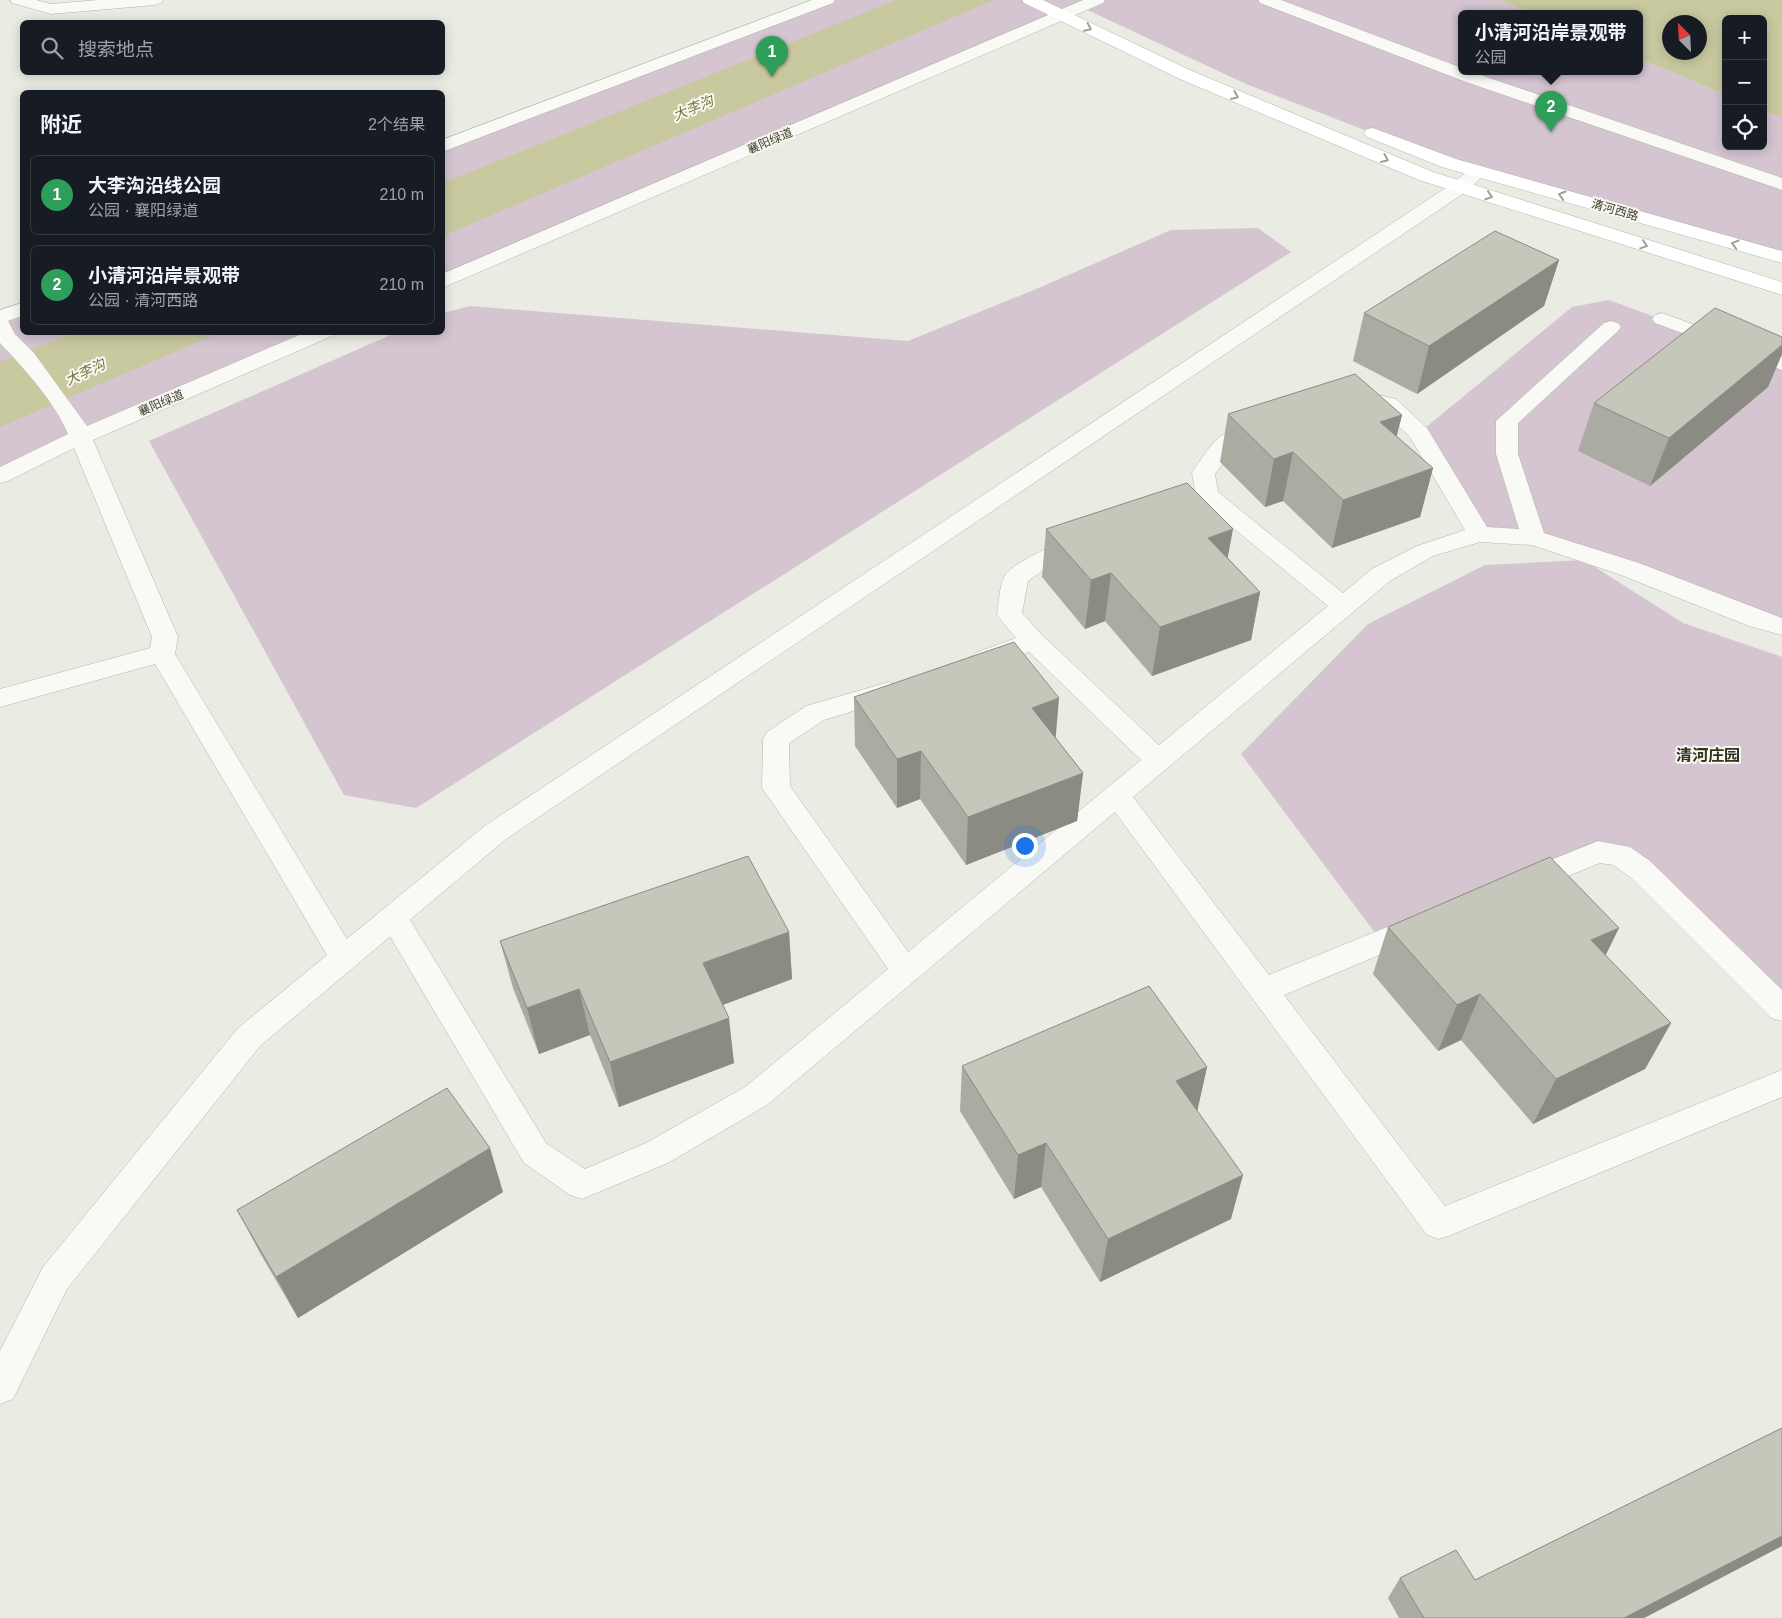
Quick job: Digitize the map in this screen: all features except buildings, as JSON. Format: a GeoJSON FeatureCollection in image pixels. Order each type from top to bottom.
{"type":"FeatureCollection","features":[{"type":"Feature","properties":{"kind":"main road"},"geometry":{"type":"LineString","coordinates":[[1037,4],[1077,6],[1150,39]]}},
{"type":"Feature","properties":{"kind":"main road"},"geometry":{"type":"LineString","coordinates":[[1077,6],[1186,75],[1417,172],[1469,179],[1782,289]]}},
{"type":"Feature","properties":{"kind":"main road"},"geometry":{"type":"LineString","coordinates":[[1211,68],[1301,105]]}},
{"type":"Feature","properties":{"kind":"main road","name":"清河西路"},"geometry":{"type":"LineString","coordinates":[[1357,127],[1449,163],[1469,179],[1782,257]]}},
{"type":"Feature","properties":{"kind":"street"},"geometry":{"type":"LineString","coordinates":[[18,0],[50,9],[155,0]]}},
{"type":"Feature","properties":{"kind":"street"},"geometry":{"type":"LineString","coordinates":[[445,147],[827,0]]}},
{"type":"Feature","properties":{"kind":"street"},"geometry":{"type":"LineString","coordinates":[[1266,0],[1458,73]]}},
{"type":"Feature","properties":{"kind":"street","name":"襄阳绿道"},"geometry":{"type":"LineString","coordinates":[[445,281],[1077,6]]}},
{"type":"Feature","properties":{"kind":"street"},"geometry":{"type":"LineString","coordinates":[[1464,75],[1782,184]]}},
{"type":"Feature","properties":{"kind":"street"},"geometry":{"type":"LineString","coordinates":[[0,1388],[55,1278],[249,1037],[496,832],[1469,179]]}},
{"type":"Feature","properties":{"kind":"street"},"geometry":{"type":"LineString","coordinates":[[0,317],[20,310]]}},
{"type":"Feature","properties":{"kind":"street"},"geometry":{"type":"LineString","coordinates":[[1662,319],[1782,364]]}},
{"type":"Feature","properties":{"kind":"street"},"geometry":{"type":"LineString","coordinates":[[0,325],[6,336],[26,358],[77,429],[165,637],[162,654],[344,959]]}},
{"type":"Feature","properties":{"kind":"street"},"geometry":{"type":"LineString","coordinates":[[1534,538],[1507,454],[1506,421],[1611,327]]}},
{"type":"Feature","properties":{"kind":"street","name":"襄阳绿道"},"geometry":{"type":"LineString","coordinates":[[0,476],[77,429],[316,335]]}},
{"type":"Feature","properties":{"kind":"street"},"geometry":{"type":"LineString","coordinates":[[1353,396],[1388,404],[1418,434],[1479,534]]}},
{"type":"Feature","properties":{"kind":"street"},"geometry":{"type":"LineString","coordinates":[[1273,421],[1228,441],[1203,473],[1206,495],[1343,606]]}},
{"type":"Feature","properties":{"kind":"street"},"geometry":{"type":"LineString","coordinates":[[1142,520],[1206,495]]}},
{"type":"Feature","properties":{"kind":"street"},"geometry":{"type":"LineString","coordinates":[[394,918],[535,1153],[582,1185],[656,1153],[756,1096],[1343,606],[1381,575],[1424,551],[1479,534],[1534,538],[1630,568],[1758,620],[1782,627]]}},
{"type":"Feature","properties":{"kind":"street"},"geometry":{"type":"LineString","coordinates":[[1095,539],[1039,561],[1016,577],[1009,615],[1033,641],[1158,760]]}},
{"type":"Feature","properties":{"kind":"street"},"geometry":{"type":"LineString","coordinates":[[959,667],[1033,641]]}},
{"type":"Feature","properties":{"kind":"street"},"geometry":{"type":"LineString","coordinates":[[0,698],[162,654]]}},
{"type":"Feature","properties":{"kind":"street"},"geometry":{"type":"LineString","coordinates":[[905,970],[776,788],[776,739],[815,713],[913,684]]}},
{"type":"Feature","properties":{"kind":"street"},"geometry":{"type":"LineString","coordinates":[[1116,794],[1440,1224],[1782,1083]]}},
{"type":"Feature","properties":{"kind":"street"},"geometry":{"type":"LineString","coordinates":[[1499,893],[1598,852],[1620,855],[1640,869],[1782,1009]]}},
{"type":"Feature","properties":{"kind":"street"},"geometry":{"type":"LineString","coordinates":[[1264,990],[1445,916]]}},
{"type":"Feature","properties":{"kind":"shaded area"},"geometry":{"type":"Polygon","coordinates":[[[827,0],[1499,0],[1524,10],[1458,10],[1458,75],[1643,75],[1643,60],[1722,93],[1722,150],[1767,150],[1767,112],[1782,118],[1782,257],[1449,163],[1246,84],[1081,7],[445,281],[445,146],[827,0]]]}},
{"type":"Feature","properties":{"kind":"shaded area"},"geometry":{"type":"Polygon","coordinates":[[[1258,228],[1291,252],[416,808],[344,795],[149,441],[390,335],[445,335],[445,312],[470,306],[908,341],[1041,287],[1171,230],[1258,228]]]}},
{"type":"Feature","properties":{"kind":"shaded area"},"geometry":{"type":"Polygon","coordinates":[[[1609,300],[1782,364],[1782,627],[1534,538],[1479,534],[1419,433],[1572,307],[1609,300]]]}},
{"type":"Feature","properties":{"kind":"shaded area"},"geometry":{"type":"Polygon","coordinates":[[[20,310],[20,335],[319,335],[0,476],[0,317],[20,310]]]}},
{"type":"Feature","properties":{"kind":"shaded area"},"geometry":{"type":"Polygon","coordinates":[[[1584,560],[1683,623],[1782,657],[1782,1009],[1619,855],[1382,942],[1241,754],[1368,624],[1485,565],[1584,560]]]}},
{"type":"Feature","properties":{"kind":"water","name":"大李沟"},"geometry":{"type":"Polygon","coordinates":[[[896,0],[994,0],[445,235],[445,182],[896,0]]]}},
{"type":"Feature","properties":{"kind":"water"},"geometry":{"type":"Polygon","coordinates":[[[1499,0],[1782,0],[1782,118],[1767,112],[1767,15],[1722,15],[1722,93],[1643,60],[1643,10],[1524,10],[1499,0]]]}},
{"type":"Feature","properties":{"kind":"water","name":"大李沟"},"geometry":{"type":"Polygon","coordinates":[[[68,335],[214,335],[0,427],[0,362],[68,335]]]}},
{"type":"Feature","properties":{"kind":"place","name":"大李沟沿线公园"},"geometry":{"type":"Point","coordinates":[772,77]}},
{"type":"Feature","properties":{"kind":"place","name":"小清河沿岸景观带"},"geometry":{"type":"Point","coordinates":[1551,132]}},
{"type":"Feature","properties":{"kind":"district","name":"清河庄园"},"geometry":{"type":"Point","coordinates":[1708,755]}}]}
